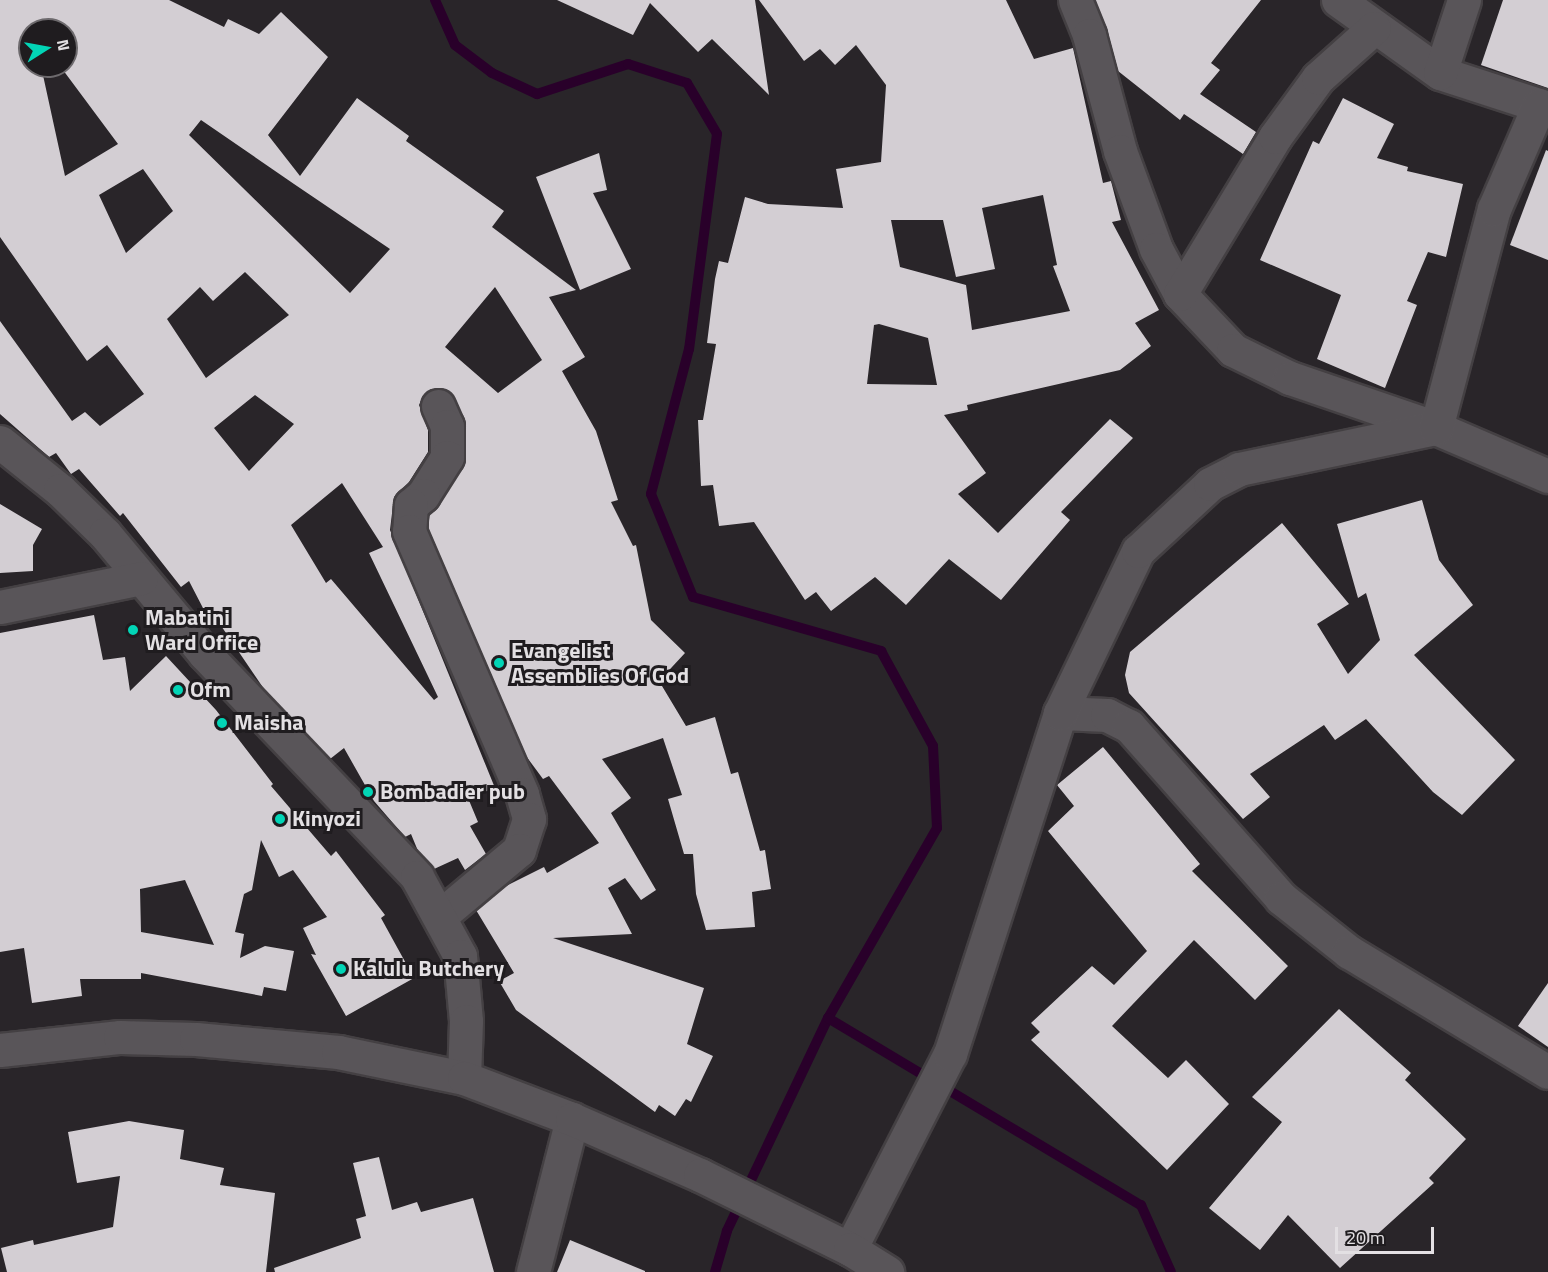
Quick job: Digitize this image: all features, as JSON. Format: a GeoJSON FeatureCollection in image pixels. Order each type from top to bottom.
{"type":"FeatureCollection","features":[{"type":"Feature","properties":{"kind":"street"},"geometry":{"type":"LineString","coordinates":[[1075,0],[1089,35],[1120,151],[1156,249],[1180,294],[1233,350],[1290,378],[1436,428],[1548,476]]}},
{"type":"Feature","properties":{"kind":"street"},"geometry":{"type":"LineString","coordinates":[[1338,0],[1374,28],[1440,73],[1544,107],[1494,209],[1436,428]]}},
{"type":"Feature","properties":{"kind":"street"},"geometry":{"type":"LineString","coordinates":[[1440,73],[1464,0]]}},
{"type":"Feature","properties":{"kind":"street"},"geometry":{"type":"LineString","coordinates":[[1180,294],[1275,137],[1318,78],[1374,28]]}},
{"type":"Feature","properties":{"kind":"street"},"geometry":{"type":"LineString","coordinates":[[438,406],[447,426],[447,457],[423,495],[411,505],[409,531],[522,794],[529,819],[519,850],[440,916]]}},
{"type":"Feature","properties":{"kind":"street"},"geometry":{"type":"LineString","coordinates":[[850,1249],[950,1054],[1060,713],[1138,552],[1210,484],[1239,469],[1299,454],[1436,428]]}},
{"type":"Feature","properties":{"kind":"street"},"geometry":{"type":"LineString","coordinates":[[0,442],[60,490],[141,578],[205,654],[417,877],[460,956],[466,1021],[464,1078]]}},
{"type":"Feature","properties":{"kind":"street"},"geometry":{"type":"LineString","coordinates":[[0,607],[141,578]]}},
{"type":"Feature","properties":{"kind":"street"},"geometry":{"type":"LineString","coordinates":[[1060,713],[1107,715],[1129,726],[1281,898],[1349,952],[1548,1072]]}},
{"type":"Feature","properties":{"kind":"street"},"geometry":{"type":"LineString","coordinates":[[0,1050],[120,1037],[196,1039],[338,1052],[464,1078],[572,1119],[700,1175],[850,1249],[887,1272]]}},
{"type":"Feature","properties":{"kind":"street"},"geometry":{"type":"LineString","coordinates":[[533,1272],[572,1119]]}},
{"type":"Feature","properties":{"kind":"building"},"geometry":{"type":"Polygon","coordinates":[[[0,0],[169,0],[224,27],[228,19],[259,34],[281,12],[328,57],[268,135],[300,176],[357,98],[409,136],[406,141],[504,211],[492,227],[576,290],[549,297],[585,357],[562,371],[596,431],[618,500],[611,502],[633,546],[636,545],[651,620],[685,653],[659,681],[686,726],[715,717],[731,774],[738,772],[760,851],[765,850],[771,889],[752,892],[755,927],[706,930],[696,894],[693,854],[684,854],[668,799],[682,795],[663,738],[602,759],[631,798],[611,813],[656,890],[641,900],[625,878],[608,888],[632,934],[553,938],[704,988],[687,1044],[713,1056],[691,1102],[686,1099],[675,1116],[659,1105],[655,1112],[516,1010],[499,981],[514,973],[476,910],[504,887],[544,867],[547,873],[599,843],[549,776],[543,779],[526,756],[428,528],[429,514],[439,505],[466,458],[464,419],[449,391],[431,389],[423,396],[419,405],[428,430],[428,452],[409,482],[394,497],[390,530],[495,788],[468,798],[478,822],[470,826],[486,854],[465,870],[458,858],[434,869],[418,851],[411,834],[405,837],[374,801],[344,748],[330,759],[264,689],[209,608],[204,610],[189,581],[181,587],[123,513],[120,516],[79,469],[71,474],[56,453],[49,457],[0,414],[0,321],[72,421],[85,412],[100,426],[144,394],[107,345],[87,361],[0,237],[0,0]],[[18,18],[18,78],[44,78],[65,176],[118,144],[69,78],[78,78],[78,18],[18,18]],[[201,120],[189,135],[350,293],[390,249],[201,120]],[[143,169],[99,195],[126,253],[173,211],[143,169]],[[245,272],[213,301],[200,287],[167,319],[206,378],[289,315],[245,272]],[[495,287],[445,347],[498,393],[542,360],[495,287]],[[255,395],[214,428],[249,471],[294,424],[255,395]],[[342,483],[291,525],[326,583],[331,579],[434,700],[438,697],[369,553],[383,547],[342,483]]]}},
{"type":"Feature","properties":{"kind":"building"},"geometry":{"type":"Polygon","coordinates":[[[557,0],[755,0],[769,95],[712,39],[698,52],[650,3],[633,35],[557,0]]]}},
{"type":"Feature","properties":{"kind":"building"},"geometry":{"type":"Polygon","coordinates":[[[759,0],[1006,0],[1034,59],[1073,48],[1103,183],[1111,181],[1121,220],[1112,222],[1159,310],[1135,323],[1151,346],[1120,370],[967,405],[968,410],[944,415],[986,473],[958,494],[998,533],[1110,419],[1133,438],[1061,512],[1070,520],[1001,600],[949,559],[906,605],[875,577],[831,611],[816,592],[805,600],[754,522],[719,526],[713,485],[701,486],[698,420],[703,420],[716,344],[707,343],[715,279],[719,261],[728,263],[745,197],[768,204],[843,208],[836,169],[881,162],[886,85],[856,45],[835,65],[820,49],[804,61],[759,0]],[[1043,195],[982,208],[995,269],[956,277],[943,220],[891,220],[900,267],[966,285],[972,330],[1070,311],[1053,266],[1057,265],[1043,195]],[[879,324],[874,325],[867,384],[937,385],[928,338],[879,324]]]}},
{"type":"Feature","properties":{"kind":"building"},"geometry":{"type":"Polygon","coordinates":[[[1095,0],[1261,0],[1211,63],[1220,70],[1200,94],[1256,132],[1243,154],[1184,114],[1180,120],[1118,71],[1095,0]]]}},
{"type":"Feature","properties":{"kind":"building"},"geometry":{"type":"Polygon","coordinates":[[[1503,0],[1548,0],[1548,88],[1481,65],[1503,0]]]}},
{"type":"Feature","properties":{"kind":"building"},"geometry":{"type":"Polygon","coordinates":[[[1343,98],[1394,124],[1377,158],[1408,167],[1407,171],[1463,184],[1446,257],[1428,252],[1407,301],[1417,305],[1385,388],[1317,359],[1341,295],[1260,260],[1313,141],[1319,144],[1343,98]]]}},
{"type":"Feature","properties":{"kind":"building"},"geometry":{"type":"Polygon","coordinates":[[[1546,150],[1548,151],[1548,260],[1510,245],[1546,150]]]}},
{"type":"Feature","properties":{"kind":"building"},"geometry":{"type":"Polygon","coordinates":[[[599,153],[607,190],[593,193],[631,269],[580,290],[536,177],[599,153]]]}},
{"type":"Feature","properties":{"kind":"building"},"geometry":{"type":"Polygon","coordinates":[[[1422,500],[1439,560],[1473,605],[1414,655],[1515,760],[1462,815],[1433,792],[1366,719],[1335,740],[1324,725],[1250,774],[1270,797],[1243,819],[1129,693],[1125,675],[1130,652],[1282,523],[1349,604],[1317,624],[1348,674],[1380,640],[1366,593],[1358,598],[1337,524],[1422,500]]]}},
{"type":"Feature","properties":{"kind":"building"},"geometry":{"type":"Polygon","coordinates":[[[0,504],[42,529],[33,545],[33,571],[0,573],[0,504]]]}},
{"type":"Feature","properties":{"kind":"building"},"geometry":{"type":"Polygon","coordinates":[[[94,615],[103,660],[125,657],[130,691],[166,656],[216,710],[273,784],[271,786],[331,856],[336,851],[385,915],[381,918],[414,978],[346,1016],[311,954],[316,955],[303,928],[327,917],[293,870],[279,877],[261,840],[252,890],[244,894],[235,932],[244,934],[240,958],[265,946],[294,951],[286,991],[264,987],[262,996],[141,973],[141,979],[80,979],[82,996],[32,1003],[24,948],[0,952],[0,633],[94,615]],[[185,880],[140,889],[141,932],[214,945],[185,880]]]}},
{"type":"Feature","properties":{"kind":"building"},"geometry":{"type":"Polygon","coordinates":[[[1103,747],[1200,864],[1192,871],[1288,966],[1255,1000],[1194,940],[1112,1026],[1168,1078],[1186,1060],[1229,1104],[1167,1170],[1031,1040],[1040,1032],[1031,1023],[1092,966],[1114,985],[1147,951],[1048,831],[1074,806],[1057,785],[1103,747]]]}},
{"type":"Feature","properties":{"kind":"building"},"geometry":{"type":"Polygon","coordinates":[[[1548,983],[1548,1047],[1518,1026],[1548,983]]]}},
{"type":"Feature","properties":{"kind":"building"},"geometry":{"type":"Polygon","coordinates":[[[1339,1009],[1411,1073],[1405,1080],[1466,1139],[1429,1178],[1434,1183],[1340,1268],[1288,1215],[1260,1250],[1209,1208],[1282,1122],[1252,1097],[1339,1009]]]}},
{"type":"Feature","properties":{"kind":"building"},"geometry":{"type":"Polygon","coordinates":[[[129,1121],[184,1130],[180,1159],[224,1168],[220,1185],[275,1193],[266,1272],[7,1272],[1,1248],[33,1240],[34,1245],[113,1227],[120,1176],[77,1183],[68,1132],[129,1121]]]}},
{"type":"Feature","properties":{"kind":"building"},"geometry":{"type":"Polygon","coordinates":[[[379,1157],[392,1210],[417,1202],[421,1212],[473,1198],[494,1272],[275,1272],[274,1268],[361,1238],[356,1219],[366,1216],[353,1163],[379,1157]]]}},
{"type":"Feature","properties":{"kind":"building"},"geometry":{"type":"Polygon","coordinates":[[[570,1240],[645,1271],[645,1272],[557,1272],[570,1240]]]}},
{"type":"Feature","properties":{"kind":"waterway"},"geometry":{"type":"LineString","coordinates":[[435,0],[455,45],[492,73],[537,94],[628,64],[687,83],[717,134],[689,349],[651,494],[693,597],[881,651],[933,746],[937,828],[828,1018],[727,1231],[715,1272]]}},
{"type":"Feature","properties":{"kind":"waterway"},"geometry":{"type":"LineString","coordinates":[[828,1018],[1141,1205],[1171,1272]]}},
{"type":"Feature","properties":{"kind":"place","name":"Mabatini Ward Office"},"geometry":{"type":"Point","coordinates":[133,630]}},
{"type":"Feature","properties":{"kind":"place","name":"Evangelist Assemblies Of God"},"geometry":{"type":"Point","coordinates":[499,663]}},
{"type":"Feature","properties":{"kind":"place","name":"Ofm"},"geometry":{"type":"Point","coordinates":[178,690]}},
{"type":"Feature","properties":{"kind":"place","name":"Maisha"},"geometry":{"type":"Point","coordinates":[222,723]}},
{"type":"Feature","properties":{"kind":"place","name":"Bombadier pub"},"geometry":{"type":"Point","coordinates":[368,792]}},
{"type":"Feature","properties":{"kind":"place","name":"Kinyozi"},"geometry":{"type":"Point","coordinates":[280,819]}},
{"type":"Feature","properties":{"kind":"place","name":"Kalulu Butchery"},"geometry":{"type":"Point","coordinates":[341,969]}}]}
